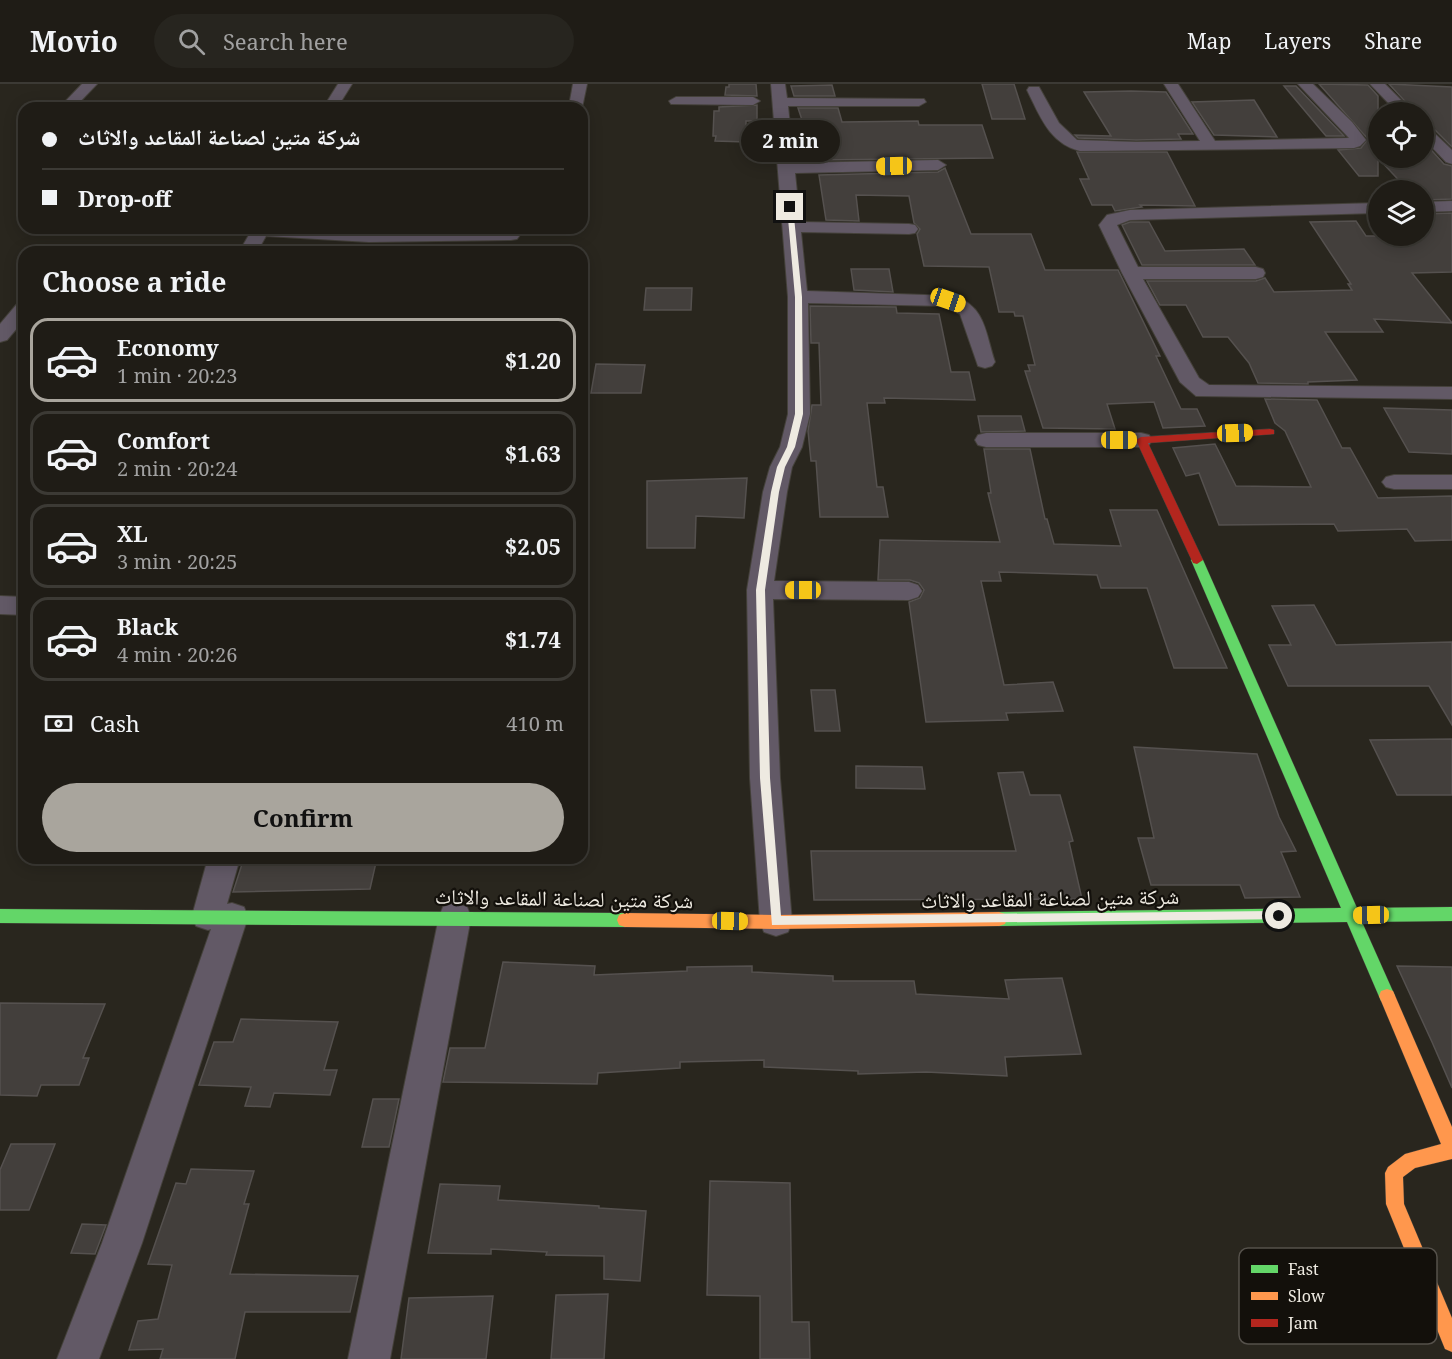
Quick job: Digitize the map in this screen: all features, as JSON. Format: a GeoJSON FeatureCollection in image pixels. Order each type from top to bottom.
{"type":"FeatureCollection","features":[{"type":"Feature","properties":{"kind":"street"},"geometry":{"type":"LineString","coordinates":[[72,102],[90,84]]}},
{"type":"Feature","properties":{"kind":"street"},"geometry":{"type":"LineString","coordinates":[[334,102],[345,84]]}},
{"type":"Feature","properties":{"kind":"street"},"geometry":{"type":"LineString","coordinates":[[577,102],[580,84]]}},
{"type":"Feature","properties":{"kind":"street"},"geometry":{"type":"LineString","coordinates":[[677,84],[675,109],[753,101]]}},
{"type":"Feature","properties":{"kind":"street"},"geometry":{"type":"LineString","coordinates":[[1171,84],[1211,146]]}},
{"type":"Feature","properties":{"kind":"street"},"geometry":{"type":"LineString","coordinates":[[1034,90],[1059,134],[1071,144],[1136,147],[1211,146],[1345,143],[1358,140],[1347,125],[1305,84]]}},
{"type":"Feature","properties":{"kind":"street"},"geometry":{"type":"LineString","coordinates":[[1377,84],[1395,102]]}},
{"type":"Feature","properties":{"kind":"street"},"geometry":{"type":"LineString","coordinates":[[776,921],[765,778],[760,590],[775,492],[781,467],[791,447],[799,414],[798,297],[779,93],[919,102]]}},
{"type":"Feature","properties":{"kind":"street"},"geometry":{"type":"LineString","coordinates":[[1434,141],[1452,159]]}},
{"type":"Feature","properties":{"kind":"street"},"geometry":{"type":"LineString","coordinates":[[786,168],[938,165]]}},
{"type":"Feature","properties":{"kind":"street"},"geometry":{"type":"LineString","coordinates":[[1434,207],[1452,206]]}},
{"type":"Feature","properties":{"kind":"street"},"geometry":{"type":"LineString","coordinates":[[1368,208],[1130,215],[1113,219],[1108,225],[1131,273],[1191,382],[1204,391],[1452,393]]}},
{"type":"Feature","properties":{"kind":"street"},"geometry":{"type":"LineString","coordinates":[[792,226],[909,229]]}},
{"type":"Feature","properties":{"kind":"street"},"geometry":{"type":"LineString","coordinates":[[306,234],[406,245],[511,235]]}},
{"type":"Feature","properties":{"kind":"street"},"geometry":{"type":"LineString","coordinates":[[1131,273],[1256,273]]}},
{"type":"Feature","properties":{"kind":"street"},"geometry":{"type":"LineString","coordinates":[[798,297],[948,300],[963,306],[969,312],[985,362]]}},
{"type":"Feature","properties":{"kind":"street"},"geometry":{"type":"LineString","coordinates":[[0,336],[18,316]]}},
{"type":"Feature","properties":{"kind":"street"},"geometry":{"type":"LineString","coordinates":[[986,440],[1141,440],[1270,432]]}},
{"type":"Feature","properties":{"kind":"street"},"geometry":{"type":"LineString","coordinates":[[1141,440],[1227,626],[1449,1139],[1450,1153],[1411,1160],[1395,1173],[1395,1204],[1413,1248]]}},
{"type":"Feature","properties":{"kind":"street"},"geometry":{"type":"LineString","coordinates":[[1394,482],[1452,482]]}},
{"type":"Feature","properties":{"kind":"street"},"geometry":{"type":"LineString","coordinates":[[760,590],[909,591]]}},
{"type":"Feature","properties":{"kind":"street"},"geometry":{"type":"LineString","coordinates":[[0,605],[18,606]]}},
{"type":"Feature","properties":{"kind":"street"},"geometry":{"type":"LineString","coordinates":[[78,1359],[122,1243],[220,916],[224,864]]}},
{"type":"Feature","properties":{"kind":"street","name":"شركة متين لصناعة المقاعد والاثاث"},"geometry":{"type":"LineString","coordinates":[[0,916],[455,917],[776,921],[1452,914]]}},
{"type":"Feature","properties":{"kind":"street"},"geometry":{"type":"LineString","coordinates":[[369,1359],[455,917]]}},
{"type":"Feature","properties":{"kind":"street"},"geometry":{"type":"LineString","coordinates":[[1437,1306],[1452,1342]]}},
{"type":"Feature","properties":{"kind":"building"},"geometry":{"type":"Polygon","coordinates":[[[729,84],[756,84],[757,96],[725,95],[729,84]]]}},
{"type":"Feature","properties":{"kind":"building"},"geometry":{"type":"Polygon","coordinates":[[[982,84],[1014,84],[1025,119],[992,119],[982,84]]]}},
{"type":"Feature","properties":{"kind":"building"},"geometry":{"type":"Polygon","coordinates":[[[1319,84],[1368,85],[1378,96],[1378,102],[1368,102],[1368,139],[1319,84]]]}},
{"type":"Feature","properties":{"kind":"building"},"geometry":{"type":"Polygon","coordinates":[[[1389,84],[1452,87],[1452,147],[1434,129],[1434,102],[1406,102],[1389,84]]]}},
{"type":"Feature","properties":{"kind":"building"},"geometry":{"type":"Polygon","coordinates":[[[832,85],[835,96],[794,96],[791,86],[832,85]]]}},
{"type":"Feature","properties":{"kind":"building"},"geometry":{"type":"Polygon","coordinates":[[[1284,86],[1296,86],[1344,136],[1326,136],[1284,86]]]}},
{"type":"Feature","properties":{"kind":"building"},"geometry":{"type":"Polygon","coordinates":[[[1084,92],[1166,92],[1193,134],[1178,134],[1181,139],[1136,140],[1078,138],[1075,135],[1111,136],[1084,92]]]}},
{"type":"Feature","properties":{"kind":"building"},"geometry":{"type":"Polygon","coordinates":[[[1254,100],[1277,137],[1214,135],[1192,102],[1254,100]]]}},
{"type":"Feature","properties":{"kind":"building"},"geometry":{"type":"Polygon","coordinates":[[[757,105],[757,121],[746,121],[746,142],[715,141],[716,136],[713,136],[714,111],[719,111],[719,107],[757,105]]]}},
{"type":"Feature","properties":{"kind":"building"},"geometry":{"type":"Polygon","coordinates":[[[798,108],[838,108],[842,122],[918,121],[919,125],[982,125],[993,158],[816,160],[810,120],[802,120],[798,108]]]}},
{"type":"Feature","properties":{"kind":"building"},"geometry":{"type":"Polygon","coordinates":[[[1368,139],[1368,168],[1378,168],[1378,176],[1359,176],[1338,150],[1361,148],[1368,139]]]}},
{"type":"Feature","properties":{"kind":"building"},"geometry":{"type":"Polygon","coordinates":[[[1077,152],[1167,152],[1195,206],[1140,205],[1142,207],[1115,211],[1112,205],[1092,205],[1080,179],[1089,179],[1077,152]]]}},
{"type":"Feature","properties":{"kind":"building"},"geometry":{"type":"Polygon","coordinates":[[[1434,153],[1444,164],[1452,166],[1452,199],[1434,200],[1434,180],[1399,180],[1387,168],[1434,168],[1434,153]]]}},
{"type":"Feature","properties":{"kind":"building"},"geometry":{"type":"Polygon","coordinates":[[[945,168],[971,234],[1031,234],[1045,270],[1118,270],[1160,356],[1156,356],[1181,409],[1197,409],[1205,426],[1163,428],[1154,402],[1107,404],[1115,429],[1043,428],[1025,371],[1030,371],[1028,365],[1035,365],[1023,316],[1015,316],[1014,312],[999,312],[989,267],[924,266],[917,234],[920,229],[914,223],[909,196],[856,195],[859,221],[826,220],[819,175],[938,172],[945,168]]]}},
{"type":"Feature","properties":{"kind":"building"},"geometry":{"type":"Polygon","coordinates":[[[1452,213],[1452,272],[1412,273],[1452,323],[1374,319],[1383,332],[1325,332],[1357,380],[1308,382],[1308,384],[1258,383],[1249,363],[1228,337],[1203,337],[1186,305],[1160,305],[1147,281],[1256,281],[1265,278],[1274,292],[1352,290],[1348,284],[1351,284],[1310,222],[1356,221],[1368,236],[1368,246],[1434,246],[1434,214],[1452,213]]]}},
{"type":"Feature","properties":{"kind":"building"},"geometry":{"type":"Polygon","coordinates":[[[1130,222],[1149,222],[1165,251],[1244,249],[1255,265],[1142,265],[1122,225],[1130,222]]]}},
{"type":"Feature","properties":{"kind":"building"},"geometry":{"type":"Polygon","coordinates":[[[851,269],[889,269],[893,292],[854,290],[851,269]]]}},
{"type":"Feature","properties":{"kind":"building"},"geometry":{"type":"Polygon","coordinates":[[[646,288],[692,288],[691,310],[644,310],[646,288]]]}},
{"type":"Feature","properties":{"kind":"building"},"geometry":{"type":"Polygon","coordinates":[[[810,306],[896,307],[897,313],[939,314],[951,372],[969,372],[975,400],[884,398],[885,403],[867,403],[877,487],[883,487],[888,517],[820,517],[816,461],[811,461],[808,431],[812,405],[821,405],[819,343],[811,343],[810,306]]]}},
{"type":"Feature","properties":{"kind":"building"},"geometry":{"type":"Polygon","coordinates":[[[596,364],[645,365],[641,393],[591,393],[596,364]]]}},
{"type":"Feature","properties":{"kind":"building"},"geometry":{"type":"Polygon","coordinates":[[[1265,399],[1317,400],[1342,448],[1350,448],[1378,498],[1452,496],[1452,540],[1415,541],[1407,529],[1338,531],[1334,524],[1219,525],[1199,473],[1186,476],[1173,448],[1215,444],[1236,486],[1311,487],[1285,431],[1275,423],[1265,399]]]}},
{"type":"Feature","properties":{"kind":"building"},"geometry":{"type":"Polygon","coordinates":[[[1384,408],[1452,410],[1452,454],[1409,452],[1384,408]]]}},
{"type":"Feature","properties":{"kind":"building"},"geometry":{"type":"Polygon","coordinates":[[[978,416],[1021,416],[1025,431],[981,432],[978,416]]]}},
{"type":"Feature","properties":{"kind":"building"},"geometry":{"type":"Polygon","coordinates":[[[984,449],[1030,449],[1045,519],[1047,519],[1054,544],[1121,546],[1110,510],[1157,510],[1227,668],[1174,668],[1147,588],[1101,588],[1097,575],[999,572],[1001,581],[981,581],[1004,685],[1053,682],[1063,711],[1006,713],[1008,720],[926,722],[909,602],[920,598],[924,590],[919,583],[910,580],[878,580],[880,540],[1000,542],[988,493],[991,493],[984,449]]]}},
{"type":"Feature","properties":{"kind":"building"},"geometry":{"type":"Polygon","coordinates":[[[747,478],[744,518],[696,516],[695,548],[647,548],[647,481],[747,478]]]}},
{"type":"Feature","properties":{"kind":"building"},"geometry":{"type":"Polygon","coordinates":[[[1314,605],[1336,645],[1452,642],[1452,725],[1429,686],[1288,686],[1269,645],[1291,645],[1272,606],[1314,605]]]}},
{"type":"Feature","properties":{"kind":"building"},"geometry":{"type":"Polygon","coordinates":[[[811,690],[835,690],[840,731],[815,731],[811,690]]]}},
{"type":"Feature","properties":{"kind":"building"},"geometry":{"type":"Polygon","coordinates":[[[1452,739],[1452,795],[1397,795],[1370,740],[1452,739]]]}},
{"type":"Feature","properties":{"kind":"building"},"geometry":{"type":"Polygon","coordinates":[[[1134,747],[1257,754],[1279,817],[1296,851],[1281,852],[1300,897],[1245,898],[1240,885],[1151,885],[1138,838],[1154,838],[1134,747]]]}},
{"type":"Feature","properties":{"kind":"building"},"geometry":{"type":"Polygon","coordinates":[[[856,766],[922,767],[925,789],[856,788],[856,766]]]}},
{"type":"Feature","properties":{"kind":"building"},"geometry":{"type":"Polygon","coordinates":[[[1023,772],[1030,795],[1060,795],[1073,841],[1069,842],[1082,899],[814,900],[811,851],[1016,851],[998,773],[1023,772]]]}},
{"type":"Feature","properties":{"kind":"building"},"geometry":{"type":"Polygon","coordinates":[[[242,864],[376,864],[370,889],[233,892],[242,864]]]}},
{"type":"Feature","properties":{"kind":"building"},"geometry":{"type":"Polygon","coordinates":[[[503,962],[595,966],[594,975],[687,971],[687,967],[752,966],[752,972],[833,976],[833,981],[914,981],[916,994],[1009,999],[1005,980],[1062,978],[1081,1054],[1005,1057],[1007,1076],[926,1072],[858,1074],[858,1071],[764,1067],[764,1060],[680,1062],[680,1068],[598,1073],[597,1084],[443,1082],[450,1048],[485,1048],[503,962]]]}},
{"type":"Feature","properties":{"kind":"building"},"geometry":{"type":"Polygon","coordinates":[[[1397,966],[1452,967],[1452,1088],[1432,1042],[1397,966]]]}},
{"type":"Feature","properties":{"kind":"building"},"geometry":{"type":"Polygon","coordinates":[[[0,1003],[105,1004],[83,1058],[89,1058],[79,1085],[41,1085],[37,1096],[0,1095],[0,1003]]]}},
{"type":"Feature","properties":{"kind":"building"},"geometry":{"type":"Polygon","coordinates":[[[241,1019],[338,1022],[324,1070],[337,1070],[330,1095],[274,1093],[270,1107],[245,1106],[251,1087],[199,1085],[214,1042],[233,1042],[241,1019]]]}},
{"type":"Feature","properties":{"kind":"building"},"geometry":{"type":"Polygon","coordinates":[[[373,1099],[399,1099],[389,1147],[362,1147],[373,1099]]]}},
{"type":"Feature","properties":{"kind":"building"},"geometry":{"type":"Polygon","coordinates":[[[11,1144],[55,1144],[29,1210],[0,1210],[0,1170],[11,1144]]]}},
{"type":"Feature","properties":{"kind":"building"},"geometry":{"type":"Polygon","coordinates":[[[191,1169],[254,1171],[244,1204],[249,1204],[230,1274],[358,1276],[350,1312],[245,1312],[235,1359],[160,1359],[163,1349],[129,1350],[138,1321],[158,1319],[172,1265],[148,1264],[176,1183],[186,1184],[191,1169]]]}},
{"type":"Feature","properties":{"kind":"building"},"geometry":{"type":"Polygon","coordinates":[[[710,1181],[790,1183],[792,1322],[809,1322],[810,1359],[760,1359],[760,1296],[707,1295],[710,1181]]]}},
{"type":"Feature","properties":{"kind":"building"},"geometry":{"type":"Polygon","coordinates":[[[440,1184],[500,1186],[498,1200],[646,1211],[640,1281],[604,1279],[604,1256],[546,1255],[547,1252],[491,1249],[491,1254],[428,1253],[440,1184]]]}},
{"type":"Feature","properties":{"kind":"building"},"geometry":{"type":"Polygon","coordinates":[[[82,1224],[106,1225],[95,1254],[71,1253],[82,1224]]]}},
{"type":"Feature","properties":{"kind":"building"},"geometry":{"type":"Polygon","coordinates":[[[608,1294],[604,1359],[551,1359],[556,1295],[608,1294]]]}},
{"type":"Feature","properties":{"kind":"building"},"geometry":{"type":"Polygon","coordinates":[[[493,1296],[486,1359],[401,1359],[409,1298],[493,1296]]]}},
{"type":"Feature","properties":{"kind":"traffic: fast"},"geometry":{"type":"LineString","coordinates":[[1197,560],[1387,996]]}},
{"type":"Feature","properties":{"kind":"traffic: fast"},"geometry":{"type":"LineString","coordinates":[[999,919],[1452,914]]}},
{"type":"Feature","properties":{"kind":"traffic: fast"},"geometry":{"type":"LineString","coordinates":[[0,916],[625,920]]}},
{"type":"Feature","properties":{"kind":"traffic: slow"},"geometry":{"type":"LineString","coordinates":[[625,920],[776,922],[999,919]]}},
{"type":"Feature","properties":{"kind":"traffic: slow"},"geometry":{"type":"LineString","coordinates":[[1387,996],[1451,1146],[1448,1152],[1411,1160],[1394,1173],[1395,1204],[1413,1248]]}},
{"type":"Feature","properties":{"kind":"traffic: slow"},"geometry":{"type":"LineString","coordinates":[[1437,1306],[1452,1342]]}},
{"type":"Feature","properties":{"kind":"traffic: jam"},"geometry":{"type":"LineString","coordinates":[[1197,560],[1141,440],[1270,432]]}},
{"type":"Feature","properties":{"kind":"route"},"geometry":{"type":"LineString","coordinates":[[790,207],[798,297],[799,414],[791,447],[781,467],[775,492],[760,590],[765,778],[776,921],[1279,916]]}}]}
